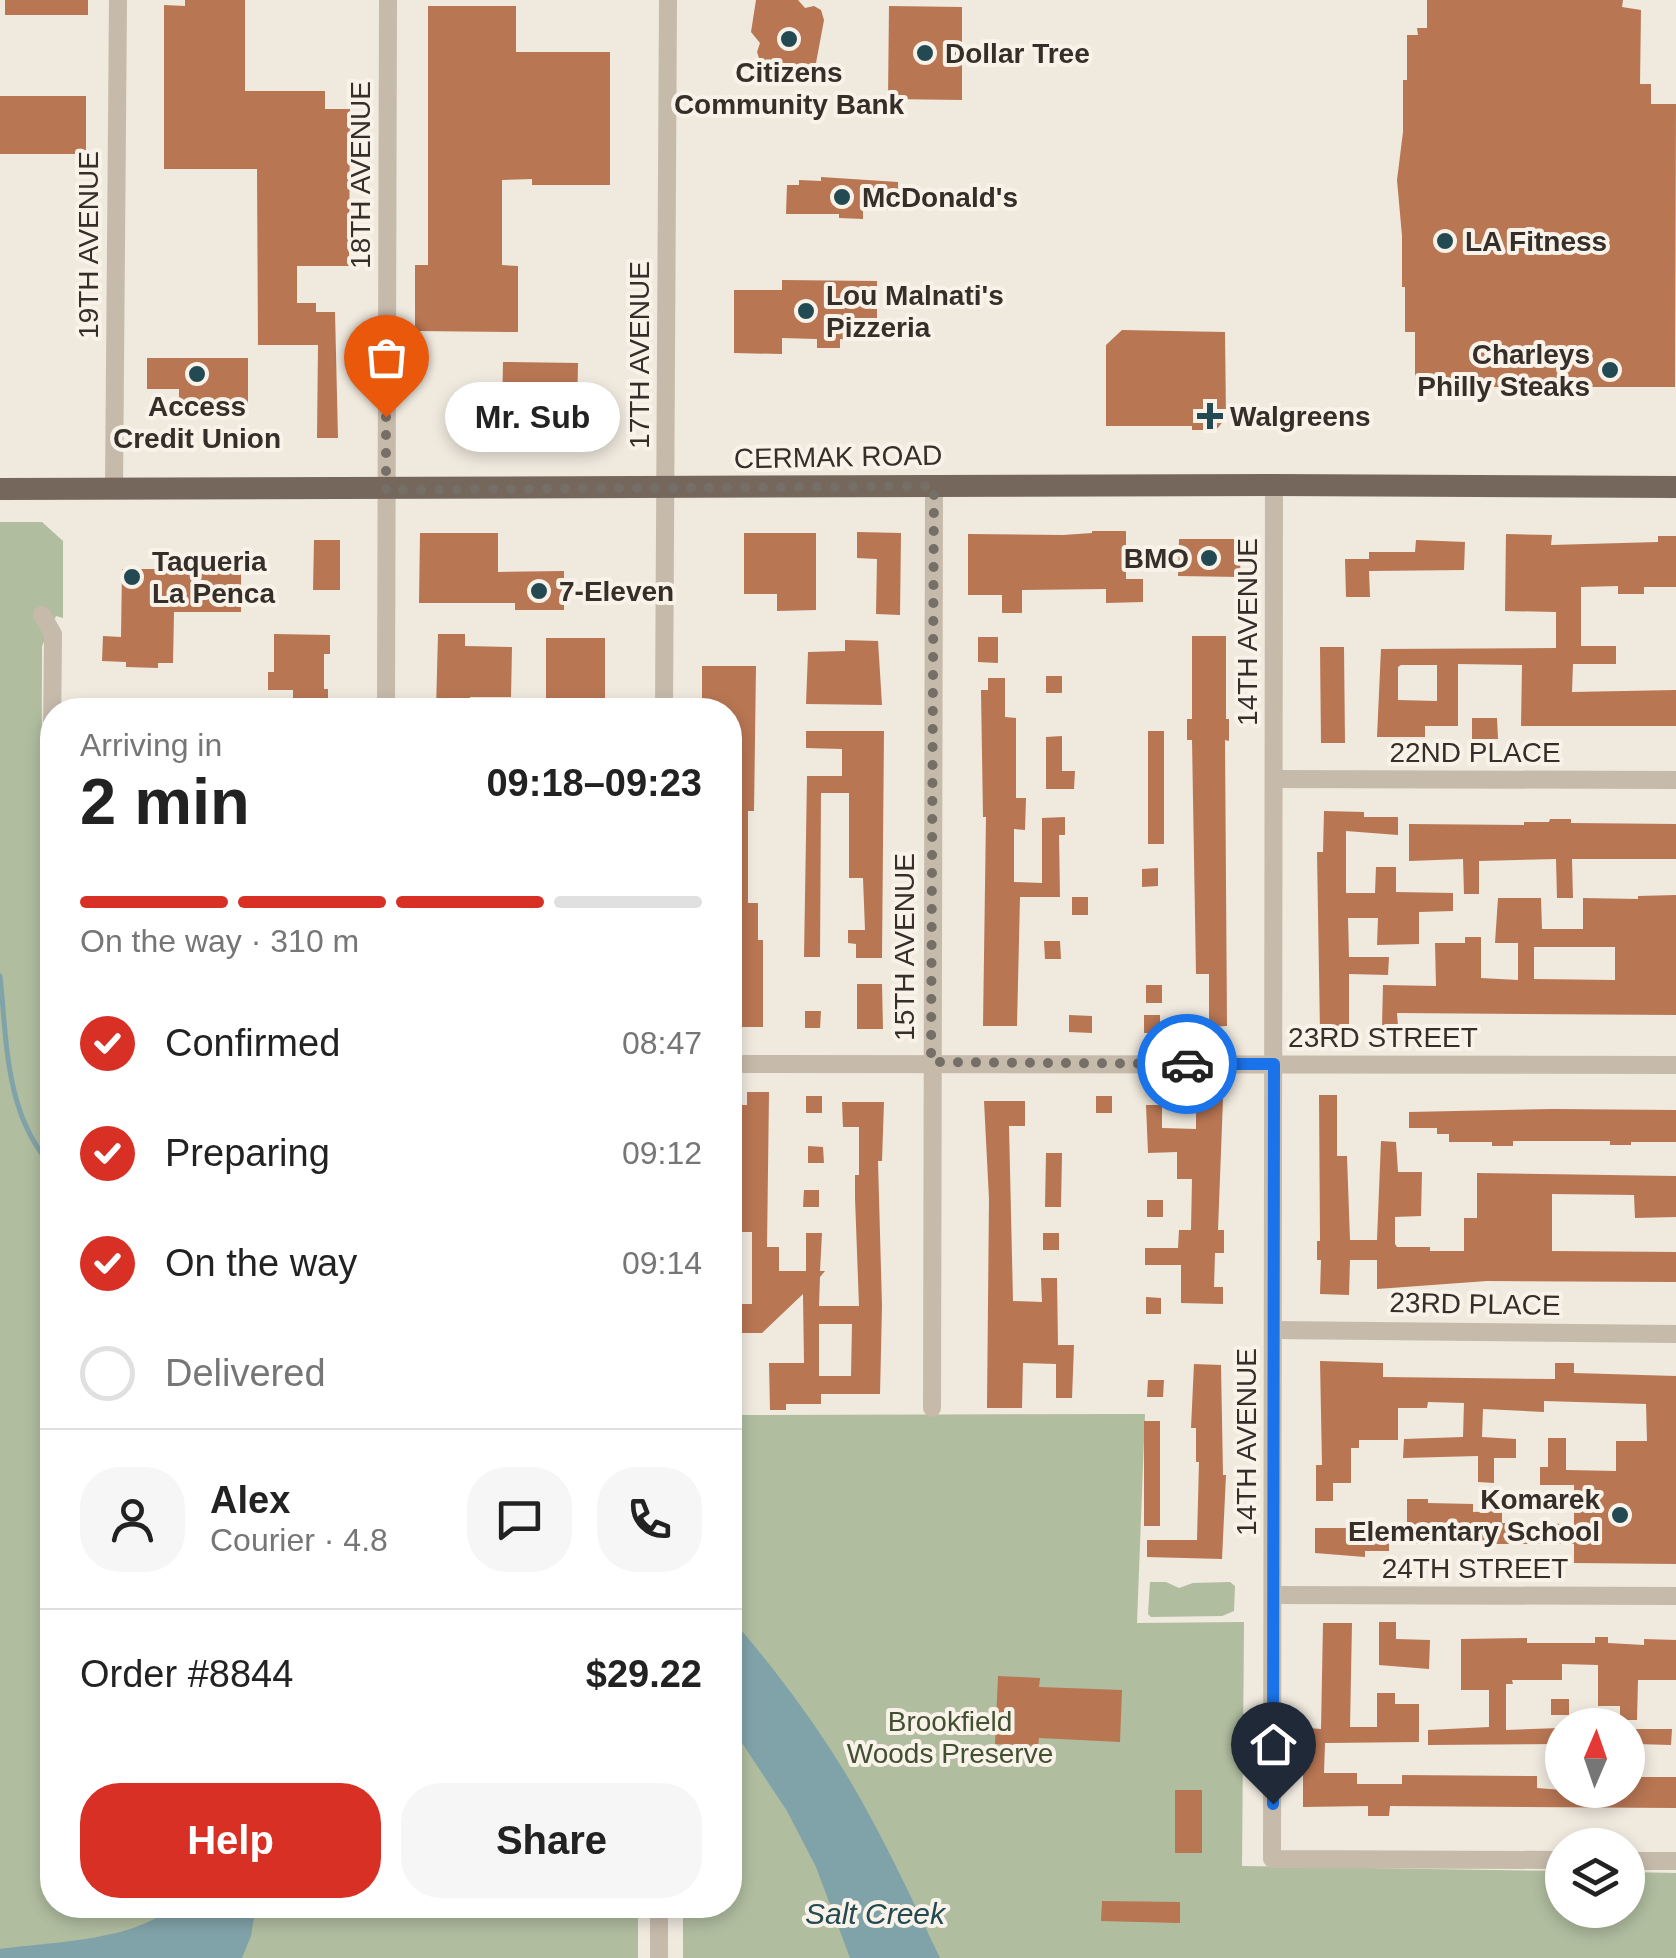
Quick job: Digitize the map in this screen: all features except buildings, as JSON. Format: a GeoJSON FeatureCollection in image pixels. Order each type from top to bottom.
{"type":"FeatureCollection","features":[{"type":"Feature","properties":{"kind":"main road","name":"CERMAK ROAD"},"geometry":{"type":"LineString","coordinates":[[0,490],[1676,487]]}},
{"type":"Feature","properties":{"kind":"street","name":"19TH AVENUE"},"geometry":{"type":"LineString","coordinates":[[114,490],[118,0]]}},
{"type":"Feature","properties":{"kind":"street","name":"18TH AVENUE"},"geometry":{"type":"LineString","coordinates":[[386,698],[388,0]]}},
{"type":"Feature","properties":{"kind":"street","name":"17TH AVENUE"},"geometry":{"type":"LineString","coordinates":[[664,698],[668,0]]}},
{"type":"Feature","properties":{"kind":"street","name":"14TH AVENUE"},"geometry":{"type":"LineString","coordinates":[[1274,485],[1272,1859],[1545,1860]]}},
{"type":"Feature","properties":{"kind":"street","name":"15TH AVENUE"},"geometry":{"type":"LineString","coordinates":[[932,1408],[934,486]]}},
{"type":"Feature","properties":{"kind":"street"},"geometry":{"type":"LineString","coordinates":[[42,615],[53,634],[52,698]]}},
{"type":"Feature","properties":{"kind":"street","name":"22ND PLACE"},"geometry":{"type":"LineString","coordinates":[[1274,779],[1676,780]]}},
{"type":"Feature","properties":{"kind":"street","name":"23RD STREET"},"geometry":{"type":"LineString","coordinates":[[742,1064],[1676,1065]]}},
{"type":"Feature","properties":{"kind":"street","name":"23RD PLACE"},"geometry":{"type":"LineString","coordinates":[[1273,1330],[1676,1334]]}},
{"type":"Feature","properties":{"kind":"street","name":"24TH STREET"},"geometry":{"type":"LineString","coordinates":[[1274,1594],[1676,1596]]}},
{"type":"Feature","properties":{"kind":"street"},"geometry":{"type":"LineString","coordinates":[[1645,1861],[1676,1861]]}},
{"type":"Feature","properties":{"kind":"street"},"geometry":{"type":"LineString","coordinates":[[659,1958],[660,1918]]}},
{"type":"Feature","properties":{"kind":"green space"},"geometry":{"type":"Polygon","coordinates":[[[0,522],[42,522],[63,541],[63,618],[56,616],[42,646],[40,698],[40,1918],[638,1918],[638,1958],[0,1958],[0,522]]]}},
{"type":"Feature","properties":{"kind":"green space","name":"Brookfield Woods Preserve"},"geometry":{"type":"Polygon","coordinates":[[[1145,1414],[1137,1623],[1244,1622],[1242,1866],[1545,1871],[1545,1928],[1645,1928],[1645,1872],[1676,1873],[1676,1958],[683,1958],[683,1918],[742,1918],[742,1415],[1145,1414]]]}},
{"type":"Feature","properties":{"kind":"green space"},"geometry":{"type":"Polygon","coordinates":[[[1150,1582],[1166,1582],[1179,1588],[1193,1583],[1230,1582],[1235,1586],[1234,1611],[1222,1616],[1151,1617],[1150,1582]]]}},
{"type":"Feature","properties":{"kind":"water","name":"Salt Creek"},"geometry":{"type":"Polygon","coordinates":[[[742,1631],[789,1689],[841,1766],[881,1836],[940,1958],[850,1958],[816,1867],[787,1811],[742,1743],[742,1631]]]}},
{"type":"Feature","properties":{"kind":"water"},"geometry":{"type":"Polygon","coordinates":[[[156,1918],[254,1918],[242,1958],[0,1958],[0,1949],[92,1938],[156,1918]]]}},
{"type":"Feature","properties":{"kind":"waterway"},"geometry":{"type":"LineString","coordinates":[[0,976],[11,1077],[25,1124],[40,1150]]}},
{"type":"Feature","properties":{"kind":"way so far"},"geometry":{"type":"LineString","coordinates":[[386,417],[386,490],[934,486],[931,1062],[1187,1064]]}},
{"type":"Feature","properties":{"kind":"place","name":"Citizens Community Bank"},"geometry":{"type":"Point","coordinates":[789,39]}},
{"type":"Feature","properties":{"kind":"place","name":"Dollar Tree"},"geometry":{"type":"Point","coordinates":[925,53]}},
{"type":"Feature","properties":{"kind":"place","name":"McDonald's"},"geometry":{"type":"Point","coordinates":[842,197]}},
{"type":"Feature","properties":{"kind":"place","name":"LA Fitness"},"geometry":{"type":"Point","coordinates":[1445,241]}},
{"type":"Feature","properties":{"kind":"place","name":"Lou Malnati's Pizzeria"},"geometry":{"type":"Point","coordinates":[806,311]}},
{"type":"Feature","properties":{"kind":"place","name":"Charleys Philly Steaks"},"geometry":{"type":"Point","coordinates":[1610,370]}},
{"type":"Feature","properties":{"kind":"place","name":"Access Credit Union"},"geometry":{"type":"Point","coordinates":[197,374]}},
{"type":"Feature","properties":{"kind":"place","name":"Walgreens"},"geometry":{"type":"Point","coordinates":[1210,416]}},
{"type":"Feature","properties":{"kind":"place","name":"Mr. Sub"},"geometry":{"type":"Point","coordinates":[386,417]}},
{"type":"Feature","properties":{"kind":"place","name":"BMO"},"geometry":{"type":"Point","coordinates":[1209,558]}},
{"type":"Feature","properties":{"kind":"place","name":"Taqueria La Penca"},"geometry":{"type":"Point","coordinates":[132,577]}},
{"type":"Feature","properties":{"kind":"place","name":"7-Eleven"},"geometry":{"type":"Point","coordinates":[539,591]}},
{"type":"Feature","properties":{"kind":"place","name":"Komarek Elementary School"},"geometry":{"type":"Point","coordinates":[1620,1515]}},
{"type":"Feature","properties":{"kind":"route"},"geometry":{"type":"LineString","coordinates":[[1187,1064],[1274,1064],[1273,1804]]}}]}
